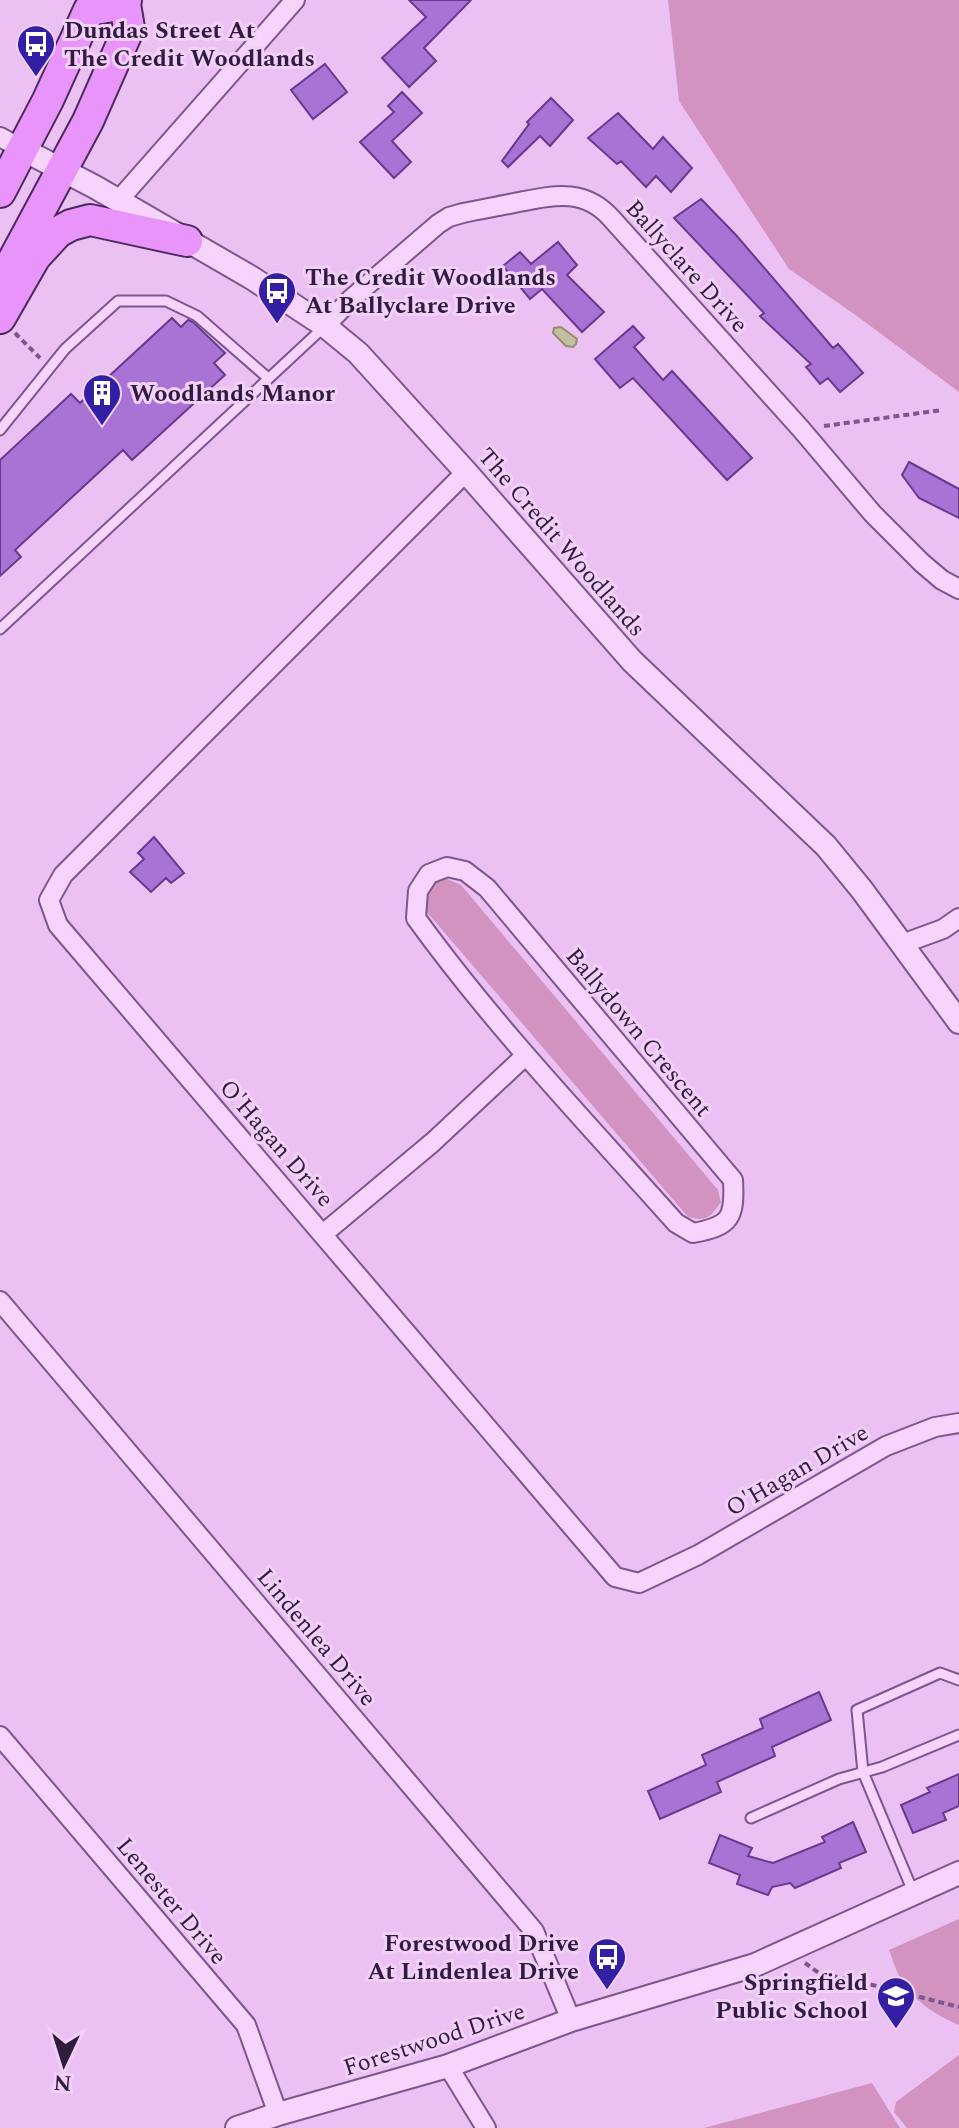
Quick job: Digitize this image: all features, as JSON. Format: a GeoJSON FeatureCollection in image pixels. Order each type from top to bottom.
{"type":"FeatureCollection","features":[{"type":"Feature","properties":{"kind":"main road"},"geometry":{"type":"LineString","coordinates":[[0,192],[11,143],[48,100],[89,10],[126,2],[129,28],[88,121],[0,285]]}},
{"type":"Feature","properties":{"kind":"main road"},"geometry":{"type":"LineString","coordinates":[[4,322],[35,257],[58,232],[71,225],[90,220],[187,241]]}},
{"type":"Feature","properties":{"kind":"street"},"geometry":{"type":"LineString","coordinates":[[118,201],[295,0]]}},
{"type":"Feature","properties":{"kind":"street","name":"The Credit Woodlands"},"geometry":{"type":"LineString","coordinates":[[11,143],[252,278],[325,326],[358,353],[632,661],[826,846],[959,1022]]}},
{"type":"Feature","properties":{"kind":"street","name":"Ballyclare Drive"},"geometry":{"type":"LineString","coordinates":[[325,326],[351,299],[449,217],[557,195],[580,198],[603,208],[873,514],[922,563],[942,580],[959,589]]}},
{"type":"Feature","properties":{"kind":"street","name":"O'Hagan Drive"},"geometry":{"type":"LineString","coordinates":[[466,472],[63,875],[49,900],[58,925],[615,1577],[639,1583],[698,1555],[886,1446],[935,1427],[959,1423]]}},
{"type":"Feature","properties":{"kind":"street","name":"Ballydown Crescent"},"geometry":{"type":"LineString","coordinates":[[447,867],[465,871],[487,888],[733,1180],[734,1201],[726,1221],[714,1229],[693,1233],[676,1223],[526,1055],[416,918],[418,891],[429,874],[447,867]]}},
{"type":"Feature","properties":{"kind":"street"},"geometry":{"type":"LineString","coordinates":[[902,944],[943,929],[959,918]]}},
{"type":"Feature","properties":{"kind":"street"},"geometry":{"type":"LineString","coordinates":[[323,1234],[433,1142],[526,1055]]}},
{"type":"Feature","properties":{"kind":"street","name":"Lindenlea Drive"},"geometry":{"type":"LineString","coordinates":[[0,1301],[534,1931],[571,2020]]}},
{"type":"Feature","properties":{"kind":"street","name":"Lenester Drive"},"geometry":{"type":"LineString","coordinates":[[0,1736],[246,2025],[278,2114]]}},
{"type":"Feature","properties":{"kind":"street","name":"Forestwood Drive"},"geometry":{"type":"LineString","coordinates":[[237,2128],[448,2066],[571,2020],[755,1965],[959,1873]]}},
{"type":"Feature","properties":{"kind":"street"},"geometry":{"type":"LineString","coordinates":[[448,2066],[486,2128]]}},
{"type":"Feature","properties":{"kind":"lane"},"geometry":{"type":"LineString","coordinates":[[0,430],[65,349],[118,301],[166,301],[197,316],[268,378]]}},
{"type":"Feature","properties":{"kind":"lane"},"geometry":{"type":"LineString","coordinates":[[0,629],[325,326]]}},
{"type":"Feature","properties":{"kind":"lane"},"geometry":{"type":"LineString","coordinates":[[914,1894],[863,1772],[857,1710],[940,1673],[959,1680]]}},
{"type":"Feature","properties":{"kind":"lane"},"geometry":{"type":"LineString","coordinates":[[751,1818],[839,1779],[882,1767],[959,1735]]}},
{"type":"Feature","properties":{"kind":"path"},"geometry":{"type":"LineString","coordinates":[[4,322],[50,368]]}},
{"type":"Feature","properties":{"kind":"path"},"geometry":{"type":"LineString","coordinates":[[801,429],[942,410]]}},
{"type":"Feature","properties":{"kind":"path"},"geometry":{"type":"LineString","coordinates":[[787,1950],[819,1973],[959,2007]]}},
{"type":"Feature","properties":{"kind":"shaded area"},"geometry":{"type":"Polygon","coordinates":[[[668,0],[959,0],[959,392],[789,269],[679,101],[668,0]]]}},
{"type":"Feature","properties":{"kind":"shaded area"},"geometry":{"type":"Polygon","coordinates":[[[561,327],[577,339],[573,347],[566,346],[553,333],[554,328],[561,327]]]}},
{"type":"Feature","properties":{"kind":"shaded area"},"geometry":{"type":"Polygon","coordinates":[[[445,878],[461,885],[718,1190],[721,1202],[711,1215],[700,1219],[688,1217],[426,911],[428,890],[445,878]]]}},
{"type":"Feature","properties":{"kind":"shaded area"},"geometry":{"type":"Polygon","coordinates":[[[959,1919],[959,2025],[934,2012],[913,1995],[900,1977],[889,1950],[959,1919]]]}},
{"type":"Feature","properties":{"kind":"shaded area"},"geometry":{"type":"Polygon","coordinates":[[[959,2055],[959,2128],[907,2128],[894,2112],[896,2102],[959,2055]]]}},
{"type":"Feature","properties":{"kind":"shaded area"},"geometry":{"type":"Polygon","coordinates":[[[872,2083],[900,2128],[704,2128],[872,2083]]]}},
{"type":"Feature","properties":{"kind":"building"},"geometry":{"type":"Polygon","coordinates":[[[409,0],[471,0],[424,48],[436,61],[409,87],[382,58],[426,17],[409,0]]]}},
{"type":"Feature","properties":{"kind":"building"},"geometry":{"type":"Polygon","coordinates":[[[325,64],[347,92],[313,119],[291,90],[325,64]]]}},
{"type":"Feature","properties":{"kind":"building"},"geometry":{"type":"Polygon","coordinates":[[[402,92],[422,113],[392,141],[411,162],[394,178],[360,142],[394,112],[388,106],[402,92]]]}},
{"type":"Feature","properties":{"kind":"building"},"geometry":{"type":"Polygon","coordinates":[[[551,98],[573,120],[550,146],[540,136],[508,167],[502,161],[529,124],[527,122],[551,98]]]}},
{"type":"Feature","properties":{"kind":"building"},"geometry":{"type":"Polygon","coordinates":[[[618,113],[653,149],[663,137],[692,168],[671,192],[656,176],[646,187],[621,161],[617,164],[588,138],[618,113]]]}},
{"type":"Feature","properties":{"kind":"building"},"geometry":{"type":"Polygon","coordinates":[[[701,199],[833,348],[838,344],[863,373],[840,392],[828,378],[820,384],[806,367],[811,364],[760,316],[764,313],[674,218],[701,199]]]}},
{"type":"Feature","properties":{"kind":"building"},"geometry":{"type":"Polygon","coordinates":[[[558,242],[577,265],[567,275],[604,312],[582,332],[542,289],[530,299],[503,266],[520,252],[531,264],[558,242]]]}},
{"type":"Feature","properties":{"kind":"building","name":"Woodlands Manor"},"geometry":{"type":"Polygon","coordinates":[[[172,318],[181,327],[188,320],[193,322],[225,353],[214,363],[225,375],[132,460],[123,450],[15,550],[21,557],[0,576],[0,460],[71,394],[80,403],[172,318]]]}},
{"type":"Feature","properties":{"kind":"building"},"geometry":{"type":"Polygon","coordinates":[[[633,326],[644,338],[634,347],[663,380],[672,371],[752,458],[727,480],[633,378],[620,388],[595,359],[633,326]]]}},
{"type":"Feature","properties":{"kind":"building"},"geometry":{"type":"Polygon","coordinates":[[[909,462],[959,489],[959,518],[919,498],[902,475],[909,462]]]}},
{"type":"Feature","properties":{"kind":"building"},"geometry":{"type":"Polygon","coordinates":[[[154,837],[184,873],[171,883],[166,878],[151,892],[130,872],[144,859],[138,853],[154,837]]]}},
{"type":"Feature","properties":{"kind":"building"},"geometry":{"type":"Polygon","coordinates":[[[819,1692],[831,1720],[772,1747],[775,1756],[717,1782],[721,1792],[660,1819],[648,1791],[706,1765],[702,1755],[763,1728],[760,1719],[819,1692]]]}},
{"type":"Feature","properties":{"kind":"building"},"geometry":{"type":"Polygon","coordinates":[[[959,1774],[959,1806],[943,1813],[946,1820],[913,1833],[901,1805],[930,1792],[927,1788],[959,1774]]]}},
{"type":"Feature","properties":{"kind":"building"},"geometry":{"type":"Polygon","coordinates":[[[853,1822],[866,1852],[839,1863],[841,1868],[795,1888],[790,1883],[772,1887],[768,1895],[737,1884],[740,1875],[709,1863],[720,1835],[752,1848],[748,1856],[773,1863],[825,1842],[822,1837],[853,1822]]]}},
{"type":"Feature","properties":{"kind":"place","name":"Dundas Street At The Credit Woodlands"},"geometry":{"type":"Point","coordinates":[36,78]}},
{"type":"Feature","properties":{"kind":"place","name":"The Credit Woodlands At Ballyclare Drive"},"geometry":{"type":"Point","coordinates":[277,325]}},
{"type":"Feature","properties":{"kind":"place","name":"Woodlands Manor"},"geometry":{"type":"Point","coordinates":[102,427]}},
{"type":"Feature","properties":{"kind":"place","name":"Forestwood Drive At Lindenlea Drive"},"geometry":{"type":"Point","coordinates":[607,1991]}},
{"type":"Feature","properties":{"kind":"place","name":"Springfield Public School"},"geometry":{"type":"Point","coordinates":[896,2030]}}]}
